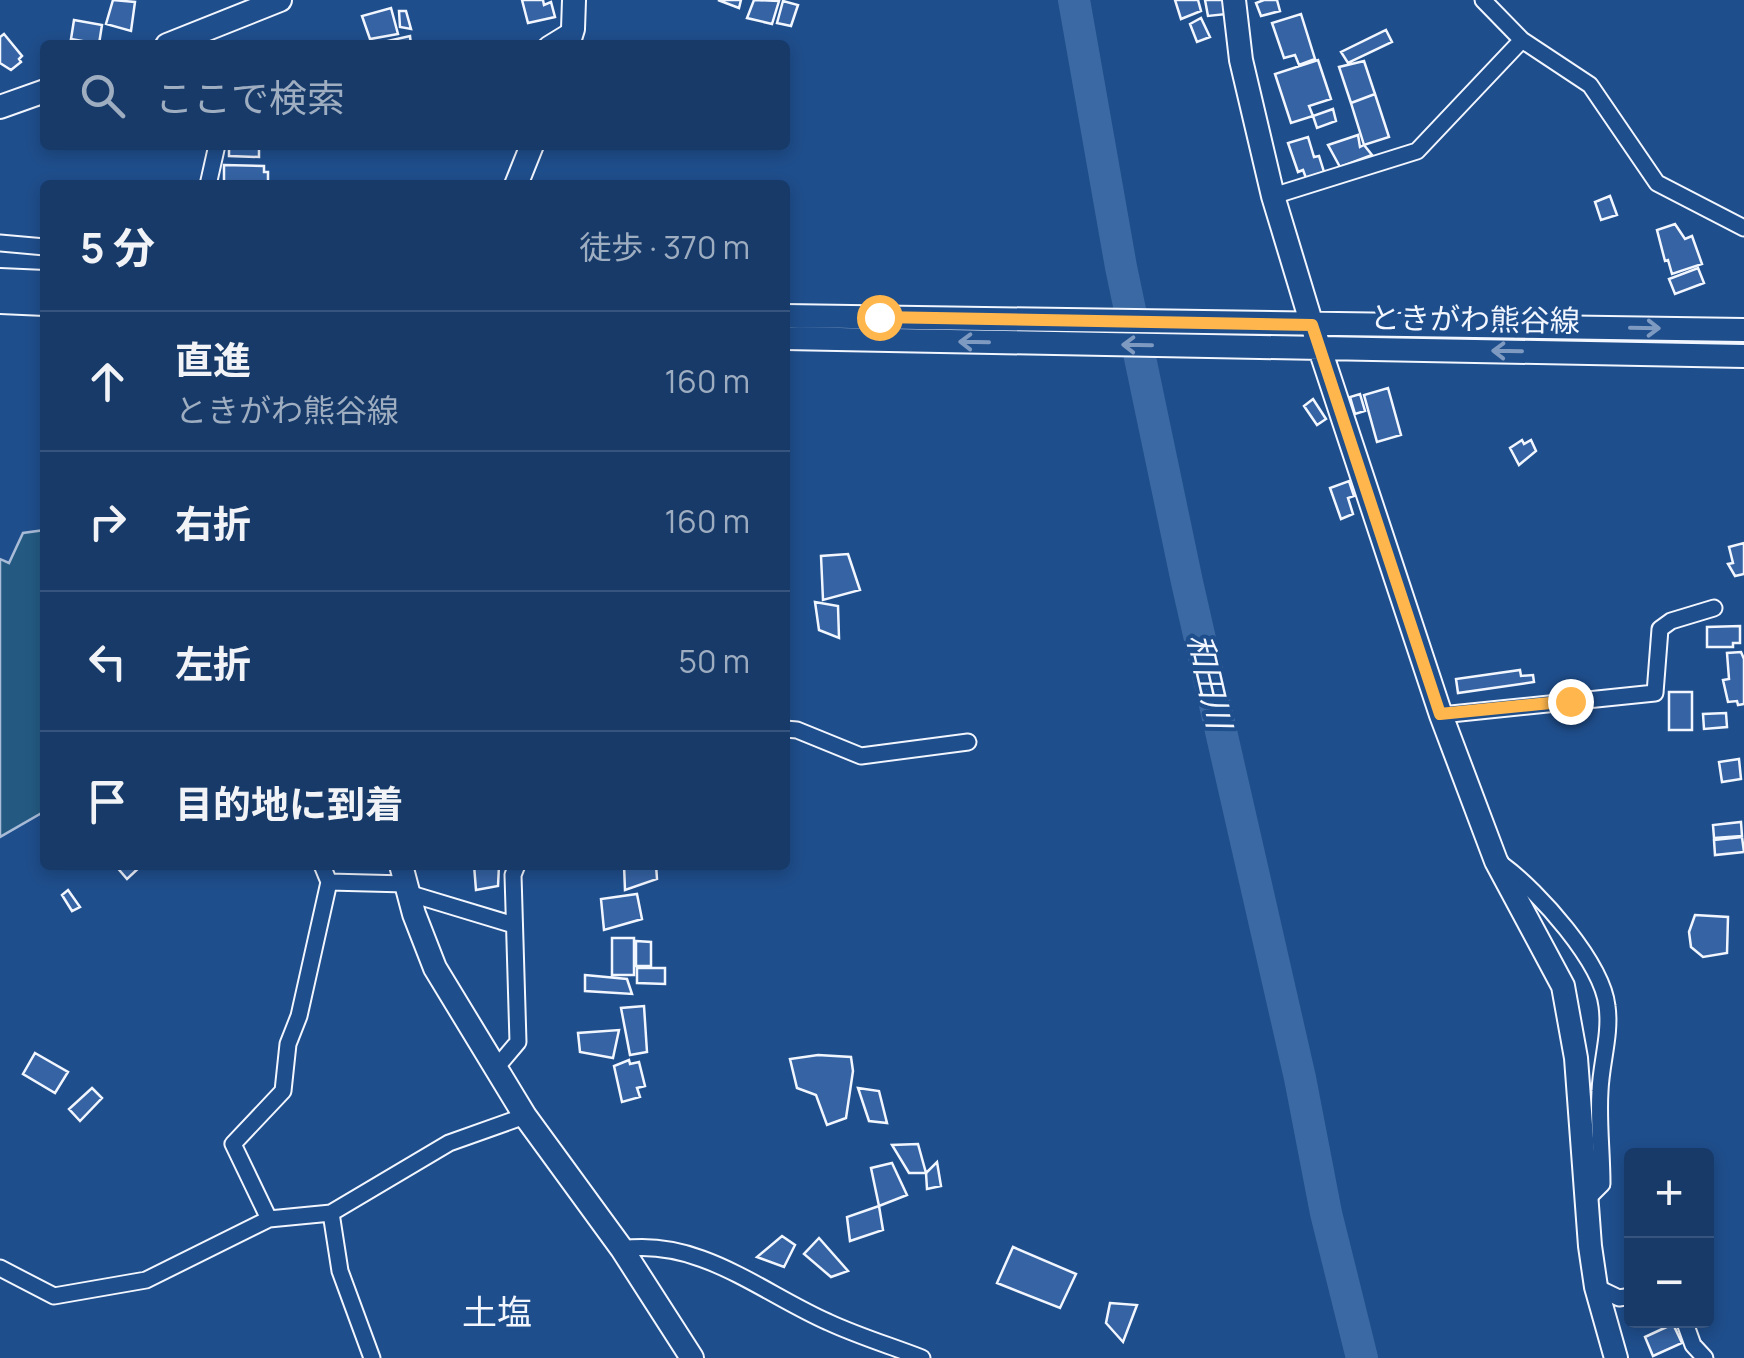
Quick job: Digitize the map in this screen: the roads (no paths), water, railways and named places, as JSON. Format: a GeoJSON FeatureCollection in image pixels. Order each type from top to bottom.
{"type":"FeatureCollection","features":[{"type":"Feature","properties":{"kind":"street"},"geometry":{"type":"LineString","coordinates":[[179,40],[280,0]]}},
{"type":"Feature","properties":{"kind":"street"},"geometry":{"type":"LineString","coordinates":[[570,37],[574,0]]}},
{"type":"Feature","properties":{"kind":"street"},"geometry":{"type":"LineString","coordinates":[[1234,0],[1241,60],[1273,196],[1440,714],[1496,861],[1564,986],[1576,1058],[1585,1201],[1596,1287],[1616,1358]]}},
{"type":"Feature","properties":{"kind":"street"},"geometry":{"type":"LineString","coordinates":[[1483,0],[1522,40],[1590,84],[1657,184],[1744,228]]}},
{"type":"Feature","properties":{"kind":"street"},"geometry":{"type":"LineString","coordinates":[[1273,196],[1417,151],[1522,40]]}},
{"type":"Feature","properties":{"kind":"street"},"geometry":{"type":"LineString","coordinates":[[0,107],[40,92]]}},
{"type":"Feature","properties":{"kind":"street"},"geometry":{"type":"LineString","coordinates":[[209,180],[216,150]]}},
{"type":"Feature","properties":{"kind":"street"},"geometry":{"type":"LineString","coordinates":[[518,180],[530,150]]}},
{"type":"Feature","properties":{"kind":"street"},"geometry":{"type":"LineString","coordinates":[[0,244],[40,246]]}},
{"type":"Feature","properties":{"kind":"street"},"geometry":{"type":"LineString","coordinates":[[0,280],[40,282]]}},
{"type":"Feature","properties":{"kind":"street"},"geometry":{"type":"LineString","coordinates":[[0,302],[40,304]]}},
{"type":"Feature","properties":{"kind":"street","name":"ときがわ熊谷線"},"geometry":{"type":"LineString","coordinates":[[790,316],[1066,320],[1200,334],[1744,356]]}},
{"type":"Feature","properties":{"kind":"street","name":"ときがわ熊谷線"},"geometry":{"type":"LineString","coordinates":[[1316,336],[1744,330]]}},
{"type":"Feature","properties":{"kind":"street","name":"ときがわ熊谷線"},"geometry":{"type":"LineString","coordinates":[[790,338],[1072,344],[1200,334]]}},
{"type":"Feature","properties":{"kind":"street"},"geometry":{"type":"LineString","coordinates":[[1440,714],[1655,693],[1660,629],[1671,620],[1714,608]]}},
{"type":"Feature","properties":{"kind":"street"},"geometry":{"type":"LineString","coordinates":[[790,730],[862,756],[968,742]]}},
{"type":"Feature","properties":{"kind":"street"},"geometry":{"type":"LineString","coordinates":[[1496,861],[1528,884],[1576,944],[1597,976],[1608,1005],[1600,1090],[1602,1184],[1585,1201]]}},
{"type":"Feature","properties":{"kind":"street"},"geometry":{"type":"LineString","coordinates":[[269,1219],[233,1144],[283,1090],[288,1044],[299,1016],[328,882],[324,870]]}},
{"type":"Feature","properties":{"kind":"street"},"geometry":{"type":"LineString","coordinates":[[496,1068],[518,1042],[515,870]]}},
{"type":"Feature","properties":{"kind":"street"},"geometry":{"type":"LineString","coordinates":[[328,882],[405,881],[514,925]]}},
{"type":"Feature","properties":{"kind":"street"},"geometry":{"type":"LineString","coordinates":[[405,881],[434,968],[524,1116],[622,1249],[692,1358]]}},
{"type":"Feature","properties":{"kind":"street"},"geometry":{"type":"LineString","coordinates":[[0,1268],[54,1296],[146,1280],[269,1219],[332,1214],[449,1143],[524,1116]]}},
{"type":"Feature","properties":{"kind":"street"},"geometry":{"type":"LineString","coordinates":[[332,1214],[340,1271],[372,1358]]}},
{"type":"Feature","properties":{"kind":"street"},"geometry":{"type":"LineString","coordinates":[[622,1249],[644,1246],[737,1272],[827,1322],[922,1358]]}},
{"type":"Feature","properties":{"kind":"street"},"geometry":{"type":"LineString","coordinates":[[1596,1287],[1624,1297]]}},
{"type":"Feature","properties":{"kind":"street"},"geometry":{"type":"LineString","coordinates":[[1687,1328],[1704,1358]]}},
{"type":"Feature","properties":{"kind":"waterway","name":"和田川"},"geometry":{"type":"LineString","coordinates":[[1074,0],[1121,267],[1187,582],[1300,1078],[1326,1213],[1362,1358]]}},
{"type":"Feature","properties":{"kind":"district","name":"土塩"},"geometry":{"type":"Point","coordinates":[497,1313]}}]}
